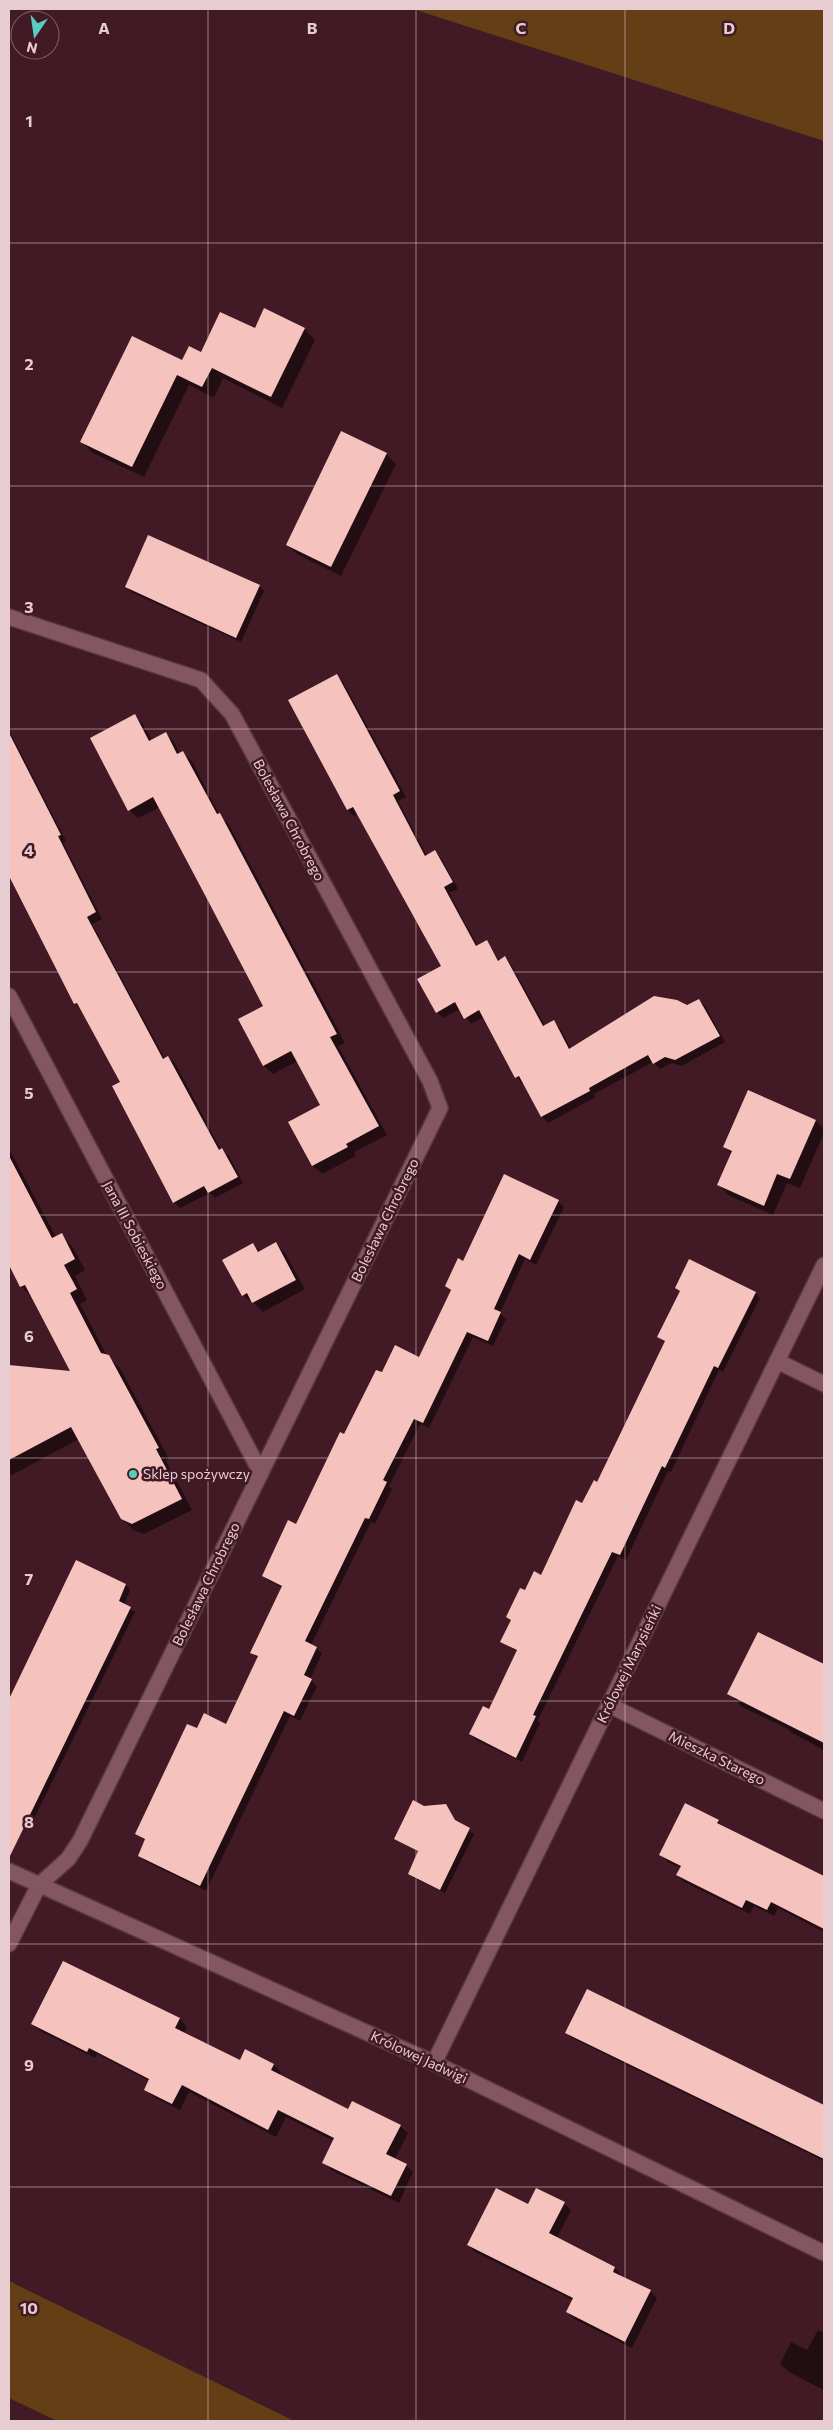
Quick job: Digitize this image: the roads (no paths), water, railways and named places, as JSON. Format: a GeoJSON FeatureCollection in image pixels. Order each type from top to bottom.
{"type":"FeatureCollection","features":[{"type":"Feature","properties":{"kind":"street","name":"Bolesława Chrobrego"},"geometry":{"type":"LineString","coordinates":[[9,618],[201,680],[219,697],[232,714],[426,1073],[440,1108],[80,1841],[68,1859],[39,1885],[9,1944]]}},
{"type":"Feature","properties":{"kind":"street","name":"Jana III Sobieskiego"},"geometry":{"type":"LineString","coordinates":[[9,996],[261,1473]]}},
{"type":"Feature","properties":{"kind":"street","name":"Królowej Marysieńki"},"geometry":{"type":"LineString","coordinates":[[434,2063],[824,1265]]}},
{"type":"Feature","properties":{"kind":"street"},"geometry":{"type":"LineString","coordinates":[[777,1361],[824,1384]]}},
{"type":"Feature","properties":{"kind":"street","name":"Mieszka Starego"},"geometry":{"type":"LineString","coordinates":[[609,1705],[824,1811]]}},
{"type":"Feature","properties":{"kind":"street","name":"Królowej Jadwigi"},"geometry":{"type":"LineString","coordinates":[[9,1871],[434,2063],[824,2253]]}},
{"type":"Feature","properties":{"kind":"place","name":"Sklep spożywczy"},"geometry":{"type":"Point","coordinates":[133,1474]}}]}
